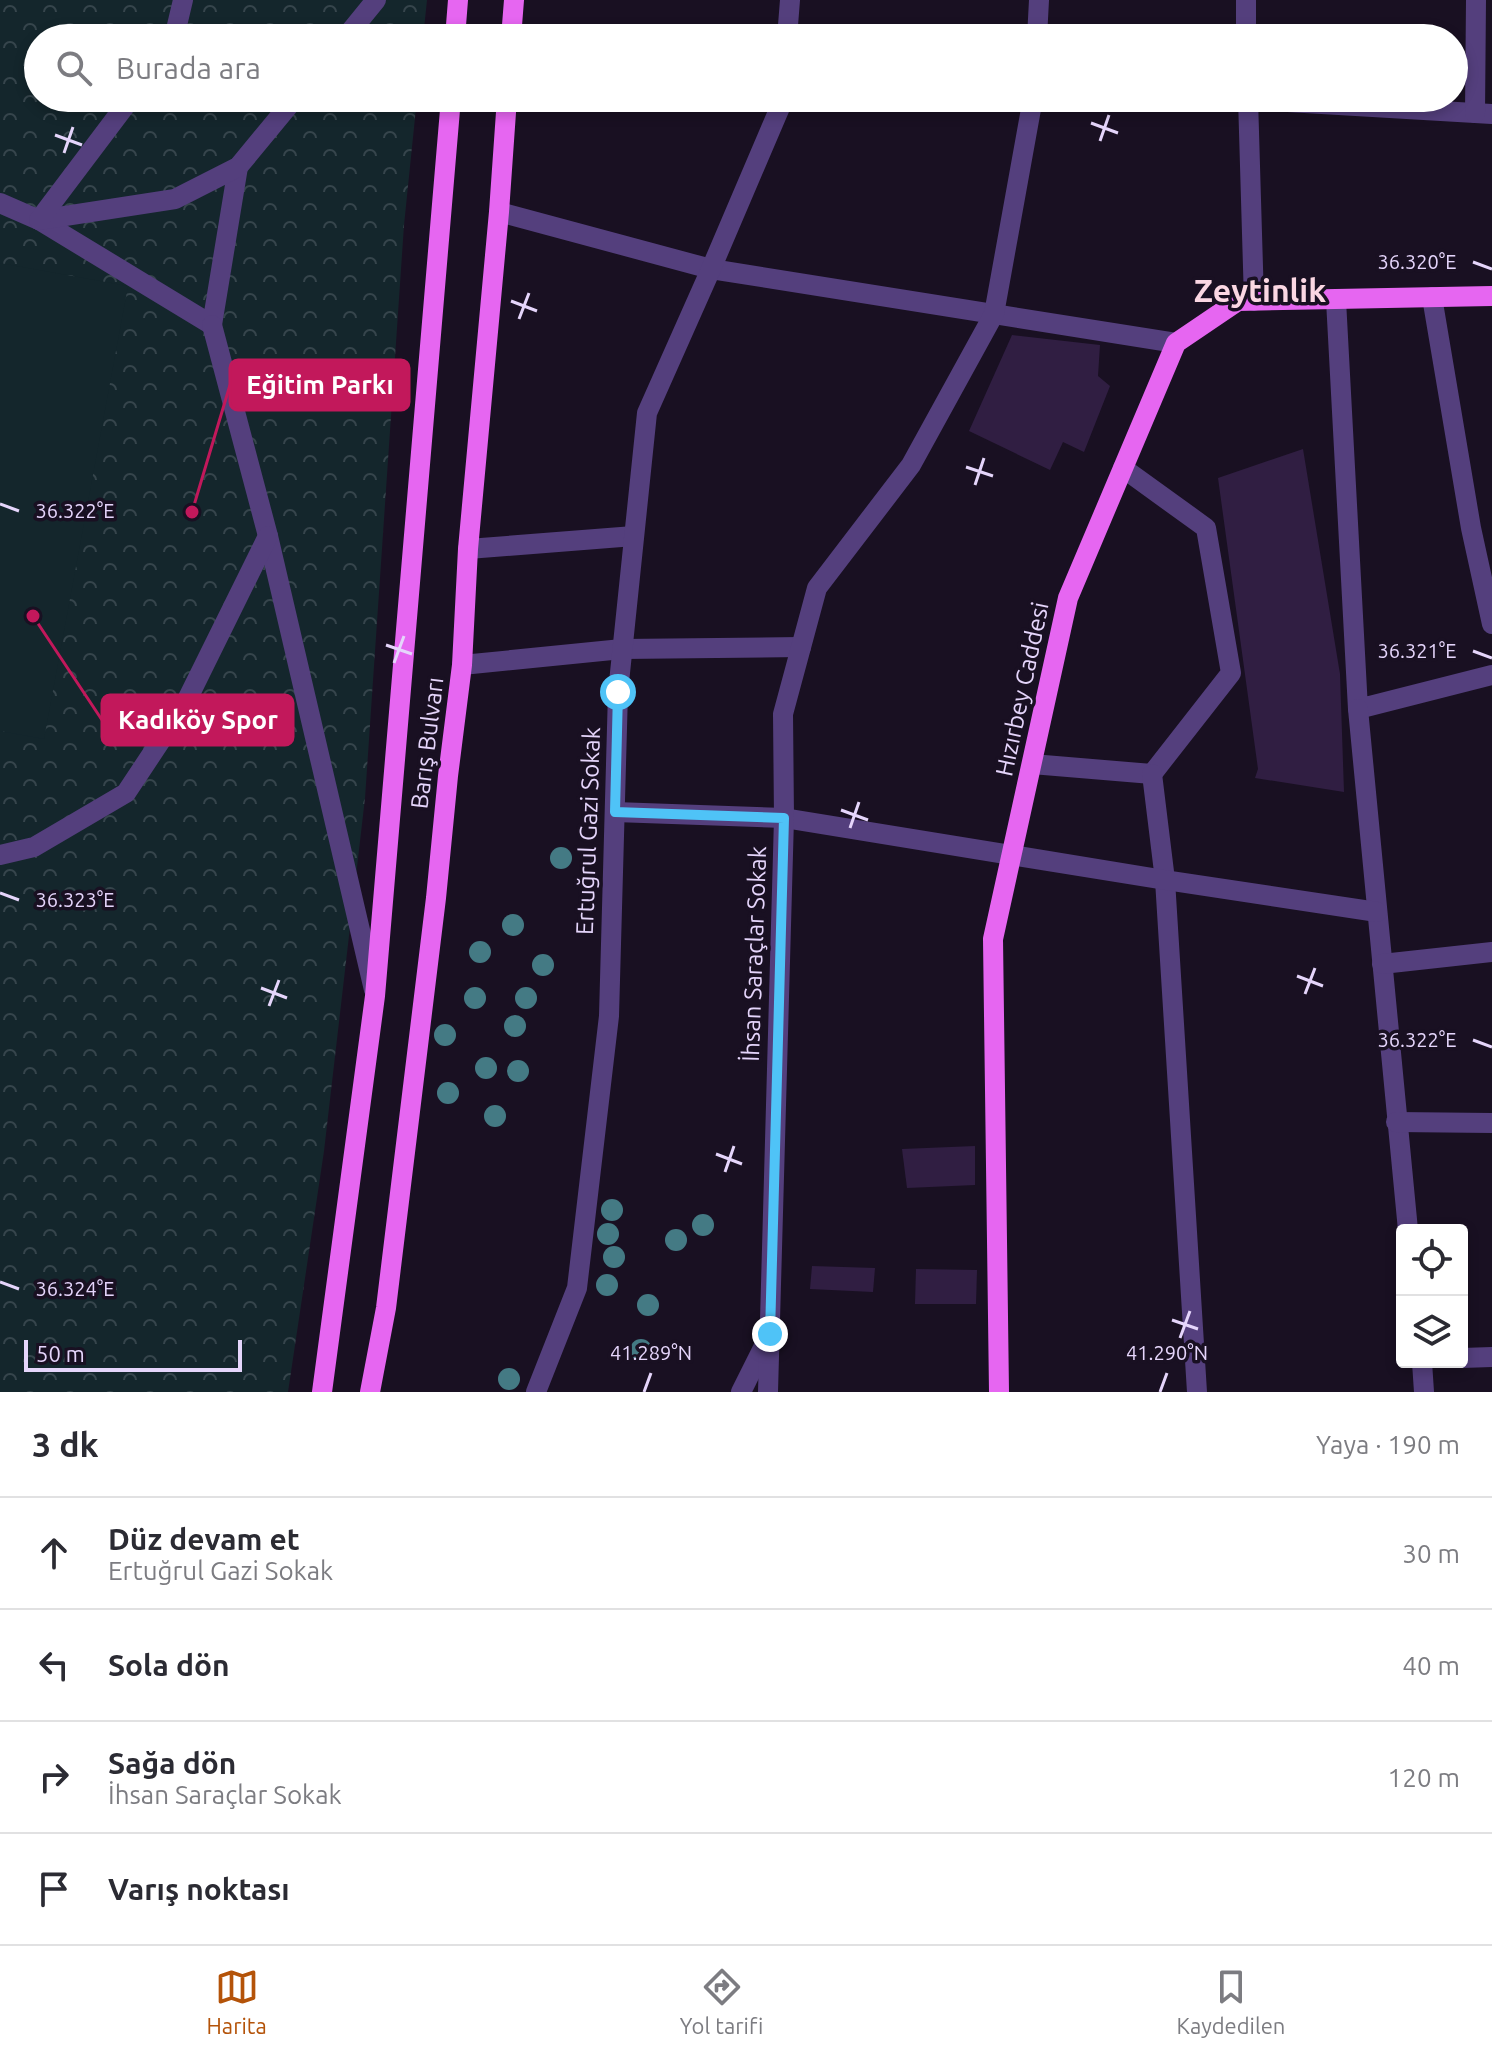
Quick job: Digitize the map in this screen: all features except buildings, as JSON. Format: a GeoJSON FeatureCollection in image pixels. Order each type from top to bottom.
{"type":"FeatureCollection","features":[{"type":"Feature","properties":{"kind":"main road"},"geometry":{"type":"LineString","coordinates":[[456,24],[458,0]]}},
{"type":"Feature","properties":{"kind":"main road"},"geometry":{"type":"LineString","coordinates":[[512,24],[514,0]]}},
{"type":"Feature","properties":{"kind":"main road","name":"Barış Bulvarı"},"geometry":{"type":"LineString","coordinates":[[322,1392],[375,996],[450,112]]}},
{"type":"Feature","properties":{"kind":"main road","name":"Barış Bulvarı"},"geometry":{"type":"LineString","coordinates":[[370,1392],[386,1308],[462,665],[468,549],[506,112]]}},
{"type":"Feature","properties":{"kind":"main road"},"geometry":{"type":"LineString","coordinates":[[1176,343],[1238,301],[1492,296]]}},
{"type":"Feature","properties":{"kind":"main road","name":"Hızırbey Caddesi"},"geometry":{"type":"LineString","coordinates":[[999,1392],[993,939],[1068,598],[1176,343]]}},
{"type":"Feature","properties":{"kind":"street"},"geometry":{"type":"LineString","coordinates":[[177,24],[183,0]]}},
{"type":"Feature","properties":{"kind":"street"},"geometry":{"type":"LineString","coordinates":[[356,24],[376,0]]}},
{"type":"Feature","properties":{"kind":"street"},"geometry":{"type":"LineString","coordinates":[[788,24],[790,0]]}},
{"type":"Feature","properties":{"kind":"street"},"geometry":{"type":"LineString","coordinates":[[1038,24],[1039,0]]}},
{"type":"Feature","properties":{"kind":"street"},"geometry":{"type":"LineString","coordinates":[[1246,0],[1246,24]]}},
{"type":"Feature","properties":{"kind":"street"},"geometry":{"type":"LineString","coordinates":[[1476,0],[1484,113]]}},
{"type":"Feature","properties":{"kind":"street"},"geometry":{"type":"LineString","coordinates":[[39,220],[120,112]]}},
{"type":"Feature","properties":{"kind":"street"},"geometry":{"type":"LineString","coordinates":[[39,220],[175,199],[238,167],[283,112]]}},
{"type":"Feature","properties":{"kind":"street","name":"Ertuğrul Gazi Sokak"},"geometry":{"type":"LineString","coordinates":[[536,1392],[577,1288],[609,1016],[618,692],[647,413],[778,112]]}},
{"type":"Feature","properties":{"kind":"street","name":"İhsan Saraçlar Sokak"},"geometry":{"type":"LineString","coordinates":[[768,1392],[784,818],[783,714],[817,588],[911,465],[994,314],[1030,112]]}},
{"type":"Feature","properties":{"kind":"street"},"geometry":{"type":"LineString","coordinates":[[1248,112],[1254,301]]}},
{"type":"Feature","properties":{"kind":"street"},"geometry":{"type":"LineString","coordinates":[[238,167],[212,325],[268,536],[375,996]]}},
{"type":"Feature","properties":{"kind":"street"},"geometry":{"type":"LineString","coordinates":[[0,203],[39,220],[212,325]]}},
{"type":"Feature","properties":{"kind":"street"},"geometry":{"type":"LineString","coordinates":[[499,212],[711,269],[1176,343]]}},
{"type":"Feature","properties":{"kind":"street"},"geometry":{"type":"LineString","coordinates":[[1432,297],[1471,528],[1492,624]]}},
{"type":"Feature","properties":{"kind":"street"},"geometry":{"type":"LineString","coordinates":[[1336,300],[1358,709],[1407,1224]]}},
{"type":"Feature","properties":{"kind":"street"},"geometry":{"type":"LineString","coordinates":[[1123,468],[1206,528],[1231,673],[1152,774],[1165,880],[1197,1392]]}},
{"type":"Feature","properties":{"kind":"street"},"geometry":{"type":"LineString","coordinates":[[0,855],[34,847],[126,793],[185,704],[268,536]]}},
{"type":"Feature","properties":{"kind":"street"},"geometry":{"type":"LineString","coordinates":[[468,549],[634,536]]}},
{"type":"Feature","properties":{"kind":"street"},"geometry":{"type":"LineString","coordinates":[[462,665],[622,649],[801,647]]}},
{"type":"Feature","properties":{"kind":"street"},"geometry":{"type":"LineString","coordinates":[[1358,709],[1492,675]]}},
{"type":"Feature","properties":{"kind":"street"},"geometry":{"type":"LineString","coordinates":[[1032,764],[1152,774]]}},
{"type":"Feature","properties":{"kind":"street"},"geometry":{"type":"LineString","coordinates":[[615,812],[784,818],[1377,912]]}},
{"type":"Feature","properties":{"kind":"street"},"geometry":{"type":"LineString","coordinates":[[1382,964],[1492,952]]}},
{"type":"Feature","properties":{"kind":"street"},"geometry":{"type":"LineString","coordinates":[[1396,1122],[1492,1123]]}},
{"type":"Feature","properties":{"kind":"street"},"geometry":{"type":"LineString","coordinates":[[741,1392],[770,1334]]}},
{"type":"Feature","properties":{"kind":"street"},"geometry":{"type":"LineString","coordinates":[[1468,1358],[1492,1357]]}},
{"type":"Feature","properties":{"kind":"street"},"geometry":{"type":"LineString","coordinates":[[1422,1368],[1424,1392]]}},
{"type":"Feature","properties":{"kind":"green space"},"geometry":{"type":"Polygon","coordinates":[[[0,0],[427,0],[424,24],[24,24],[24,112],[416,112],[404,225],[365,798],[324,1151],[288,1392],[0,1392],[0,0]]]}},
{"type":"Feature","properties":{"kind":"green space"},"geometry":{"type":"Polygon","coordinates":[[[0,263],[128,286],[44,739],[0,731],[0,263]]]}},
{"type":"Feature","properties":{"kind":"place","name":"Eğitim Parkı"},"geometry":{"type":"Point","coordinates":[192,512]}},
{"type":"Feature","properties":{"kind":"place","name":"Kadıköy Spor"},"geometry":{"type":"Point","coordinates":[33,616]}},
{"type":"Feature","properties":{"kind":"district","name":"Zeytinlik"},"geometry":{"type":"Point","coordinates":[1260,290]}},
{"type":"Feature","properties":{"kind":"route"},"geometry":{"type":"LineString","coordinates":[[618,692],[615,812],[784,818],[770,1334]]}}]}
